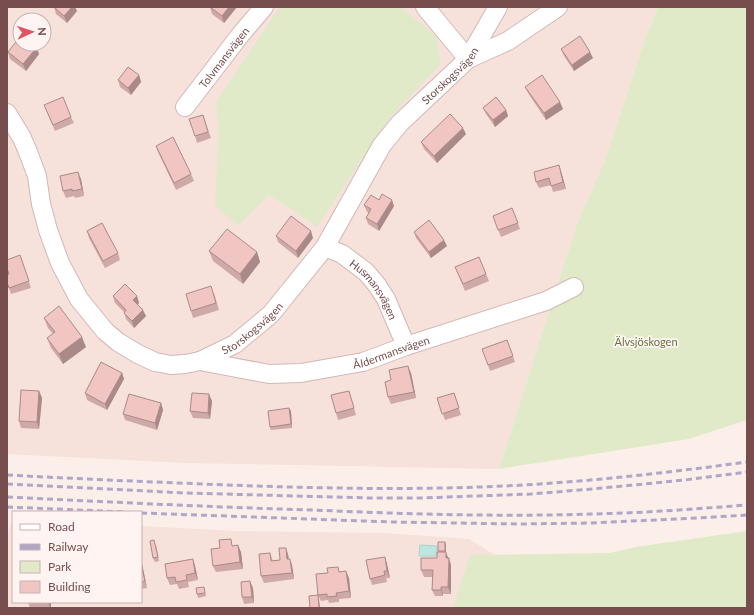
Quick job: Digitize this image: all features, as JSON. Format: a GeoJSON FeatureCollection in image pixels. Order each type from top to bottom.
{"type":"FeatureCollection","features":[{"type":"Feature","properties":{"kind":"street","name":"Tolvmansvägen"},"geometry":{"type":"LineString","coordinates":[[185,108],[241,34],[264,7]]}},
{"type":"Feature","properties":{"kind":"street"},"geometry":{"type":"LineString","coordinates":[[424,7],[468,59],[508,41],[558,7]]}},
{"type":"Feature","properties":{"kind":"street","name":"Storskogsvägen"},"geometry":{"type":"LineString","coordinates":[[7,113],[22,138],[28,152],[36,176],[48,230],[60,263],[80,299],[88,310],[105,331],[118,342],[155,362],[171,365],[200,361],[235,344],[271,314],[325,247],[382,145],[400,123],[468,59],[498,7]]}},
{"type":"Feature","properties":{"kind":"street","name":"Husmansvägen"},"geometry":{"type":"LineString","coordinates":[[325,247],[342,254],[366,272],[378,285],[386,299],[406,346]]}},
{"type":"Feature","properties":{"kind":"street","name":"Åldermansvägen"},"geometry":{"type":"LineString","coordinates":[[200,361],[269,374],[301,373],[363,362],[406,346],[546,301],[574,287]]}},
{"type":"Feature","properties":{"kind":"shaded area"},"geometry":{"type":"Polygon","coordinates":[[[7,7],[658,7],[644,41],[607,155],[577,224],[499,469],[184,463],[7,454],[7,7]]]}},
{"type":"Feature","properties":{"kind":"shaded area"},"geometry":{"type":"Polygon","coordinates":[[[12,519],[12,603],[142,603],[142,526],[237,531],[385,533],[469,539],[493,554],[467,608],[7,608],[7,537],[12,519]]]}},
{"type":"Feature","properties":{"kind":"green space"},"geometry":{"type":"Polygon","coordinates":[[[280,7],[401,7],[436,36],[441,64],[390,117],[317,227],[269,195],[238,226],[215,205],[219,128],[216,102],[280,7]]]}},
{"type":"Feature","properties":{"kind":"green space","name":"Älvsjöskogen"},"geometry":{"type":"Polygon","coordinates":[[[658,7],[747,7],[747,420],[689,439],[499,469],[577,224],[607,155],[644,41],[658,7]]]}},
{"type":"Feature","properties":{"kind":"green space"},"geometry":{"type":"Polygon","coordinates":[[[747,531],[747,608],[453,608],[470,555],[610,553],[635,547],[747,531]]]}},
{"type":"Feature","properties":{"kind":"water"},"geometry":{"type":"Polygon","coordinates":[[[420,545],[437,546],[437,556],[419,556],[420,545]]]}},
{"type":"Feature","properties":{"kind":"building"},"geometry":{"type":"Polygon","coordinates":[[[54,7],[72,7],[64,16],[54,7]]]}},
{"type":"Feature","properties":{"kind":"building"},"geometry":{"type":"Polygon","coordinates":[[[210,7],[229,7],[222,16],[210,7]]]}},
{"type":"Feature","properties":{"kind":"building"},"geometry":{"type":"Polygon","coordinates":[[[580,36],[590,52],[572,65],[561,49],[580,36]]]}},
{"type":"Feature","properties":{"kind":"building"},"geometry":{"type":"Polygon","coordinates":[[[12,47],[12,52],[33,52],[23,64],[8,52],[12,47]]]}},
{"type":"Feature","properties":{"kind":"building"},"geometry":{"type":"Polygon","coordinates":[[[128,67],[139,75],[128,88],[118,80],[128,67]]]}},
{"type":"Feature","properties":{"kind":"building"},"geometry":{"type":"Polygon","coordinates":[[[542,75],[560,102],[544,113],[525,87],[542,75]]]}},
{"type":"Feature","properties":{"kind":"building"},"geometry":{"type":"Polygon","coordinates":[[[63,97],[71,117],[53,125],[44,105],[63,97]]]}},
{"type":"Feature","properties":{"kind":"building"},"geometry":{"type":"Polygon","coordinates":[[[496,97],[506,110],[493,120],[483,108],[496,97]]]}},
{"type":"Feature","properties":{"kind":"building"},"geometry":{"type":"Polygon","coordinates":[[[450,114],[463,128],[434,156],[421,142],[450,114]]]}},
{"type":"Feature","properties":{"kind":"building"},"geometry":{"type":"Polygon","coordinates":[[[203,115],[208,132],[195,136],[189,119],[203,115]]]}},
{"type":"Feature","properties":{"kind":"building"},"geometry":{"type":"Polygon","coordinates":[[[173,137],[191,174],[174,183],[156,146],[173,137]]]}},
{"type":"Feature","properties":{"kind":"building"},"geometry":{"type":"Polygon","coordinates":[[[559,165],[563,182],[551,186],[549,178],[536,182],[534,172],[559,165]]]}},
{"type":"Feature","properties":{"kind":"building"},"geometry":{"type":"Polygon","coordinates":[[[78,172],[82,189],[63,191],[60,176],[78,172]]]}},
{"type":"Feature","properties":{"kind":"building"},"geometry":{"type":"Polygon","coordinates":[[[382,194],[392,200],[377,224],[366,218],[371,209],[364,205],[371,195],[379,200],[382,194]]]}},
{"type":"Feature","properties":{"kind":"building"},"geometry":{"type":"Polygon","coordinates":[[[512,208],[518,223],[498,230],[493,216],[512,208]]]}},
{"type":"Feature","properties":{"kind":"building"},"geometry":{"type":"Polygon","coordinates":[[[291,216],[311,231],[296,251],[276,236],[291,216]]]}},
{"type":"Feature","properties":{"kind":"building"},"geometry":{"type":"Polygon","coordinates":[[[429,220],[444,240],[429,252],[414,232],[429,220]]]}},
{"type":"Feature","properties":{"kind":"building"},"geometry":{"type":"Polygon","coordinates":[[[102,223],[118,253],[103,261],[87,231],[102,223]]]}},
{"type":"Feature","properties":{"kind":"building"},"geometry":{"type":"Polygon","coordinates":[[[227,229],[257,252],[240,274],[209,251],[227,229]]]}},
{"type":"Feature","properties":{"kind":"building"},"geometry":{"type":"Polygon","coordinates":[[[20,255],[29,281],[9,288],[7,282],[7,275],[9,274],[7,260],[20,255]]]}},
{"type":"Feature","properties":{"kind":"building"},"geometry":{"type":"Polygon","coordinates":[[[479,257],[486,274],[463,284],[455,267],[479,257]]]}},
{"type":"Feature","properties":{"kind":"building"},"geometry":{"type":"Polygon","coordinates":[[[125,284],[137,296],[133,300],[143,310],[132,321],[124,313],[126,310],[113,296],[125,284]]]}},
{"type":"Feature","properties":{"kind":"building"},"geometry":{"type":"Polygon","coordinates":[[[211,286],[216,303],[191,311],[186,294],[211,286]]]}},
{"type":"Feature","properties":{"kind":"building"},"geometry":{"type":"Polygon","coordinates":[[[59,306],[82,337],[59,354],[47,338],[55,332],[44,318],[59,306]]]}},
{"type":"Feature","properties":{"kind":"building"},"geometry":{"type":"Polygon","coordinates":[[[507,340],[513,356],[488,365],[482,349],[507,340]]]}},
{"type":"Feature","properties":{"kind":"building"},"geometry":{"type":"Polygon","coordinates":[[[101,362],[122,373],[105,404],[85,393],[101,362]]]}},
{"type":"Feature","properties":{"kind":"building"},"geometry":{"type":"Polygon","coordinates":[[[408,366],[414,392],[388,397],[385,382],[391,380],[389,370],[408,366]]]}},
{"type":"Feature","properties":{"kind":"building"},"geometry":{"type":"Polygon","coordinates":[[[21,390],[39,391],[37,422],[19,421],[21,390]]]}},
{"type":"Feature","properties":{"kind":"building"},"geometry":{"type":"Polygon","coordinates":[[[349,391],[354,408],[336,413],[331,395],[349,391]]]}},
{"type":"Feature","properties":{"kind":"building"},"geometry":{"type":"Polygon","coordinates":[[[192,393],[209,394],[208,413],[190,411],[192,393]]]}},
{"type":"Feature","properties":{"kind":"building"},"geometry":{"type":"Polygon","coordinates":[[[454,393],[459,408],[442,414],[437,398],[454,393]]]}},
{"type":"Feature","properties":{"kind":"building"},"geometry":{"type":"Polygon","coordinates":[[[129,394],[161,403],[155,423],[123,414],[129,394]]]}},
{"type":"Feature","properties":{"kind":"building"},"geometry":{"type":"Polygon","coordinates":[[[289,408],[291,424],[270,427],[268,411],[289,408]]]}},
{"type":"Feature","properties":{"kind":"building"},"geometry":{"type":"Polygon","coordinates":[[[231,539],[232,546],[238,545],[240,562],[213,566],[211,549],[220,548],[219,540],[231,539]]]}},
{"type":"Feature","properties":{"kind":"building"},"geometry":{"type":"Polygon","coordinates":[[[154,540],[158,557],[153,558],[150,541],[154,540]]]}},
{"type":"Feature","properties":{"kind":"building"},"geometry":{"type":"Polygon","coordinates":[[[438,542],[445,542],[445,551],[438,551],[438,542]]]}},
{"type":"Feature","properties":{"kind":"building"},"geometry":{"type":"Polygon","coordinates":[[[279,548],[286,548],[287,559],[290,559],[292,573],[261,576],[259,554],[270,553],[271,561],[280,560],[279,548]]]}},
{"type":"Feature","properties":{"kind":"building"},"geometry":{"type":"Polygon","coordinates":[[[437,552],[446,552],[446,558],[449,558],[448,587],[441,587],[441,590],[432,590],[433,570],[421,570],[421,558],[437,558],[437,552]]]}},
{"type":"Feature","properties":{"kind":"building"},"geometry":{"type":"Polygon","coordinates":[[[385,557],[387,571],[384,571],[385,575],[370,579],[366,560],[385,557]]]}},
{"type":"Feature","properties":{"kind":"building"},"geometry":{"type":"Polygon","coordinates":[[[193,559],[195,573],[186,575],[187,580],[176,582],[175,577],[167,578],[165,564],[193,559]]]}},
{"type":"Feature","properties":{"kind":"building"},"geometry":{"type":"Polygon","coordinates":[[[338,567],[339,572],[346,571],[349,591],[336,593],[337,596],[327,597],[327,594],[318,595],[316,574],[328,573],[327,568],[338,567]]]}},
{"type":"Feature","properties":{"kind":"building"},"geometry":{"type":"Polygon","coordinates":[[[142,568],[145,581],[142,582],[142,568]]]}},
{"type":"Feature","properties":{"kind":"building"},"geometry":{"type":"Polygon","coordinates":[[[250,581],[252,597],[242,597],[241,582],[250,581]]]}},
{"type":"Feature","properties":{"kind":"building"},"geometry":{"type":"Polygon","coordinates":[[[204,587],[205,593],[197,594],[196,588],[204,587]]]}},
{"type":"Feature","properties":{"kind":"building"},"geometry":{"type":"Polygon","coordinates":[[[318,595],[319,608],[310,608],[309,596],[318,595]]]}},
{"type":"Feature","properties":{"kind":"railway"},"geometry":{"type":"LineString","coordinates":[[7,475],[290,487],[448,488],[513,486],[580,481],[747,462]]}},
{"type":"Feature","properties":{"kind":"railway"},"geometry":{"type":"LineString","coordinates":[[7,484],[185,493],[421,498],[531,494],[685,480],[747,472]]}},
{"type":"Feature","properties":{"kind":"railway"},"geometry":{"type":"LineString","coordinates":[[7,497],[121,503],[417,514],[486,515],[630,513],[747,505]]}},
{"type":"Feature","properties":{"kind":"railway"},"geometry":{"type":"LineString","coordinates":[[7,507],[103,511]]}},
{"type":"Feature","properties":{"kind":"railway"},"geometry":{"type":"LineString","coordinates":[[142,513],[392,522],[520,524],[590,523],[747,515]]}}]}
